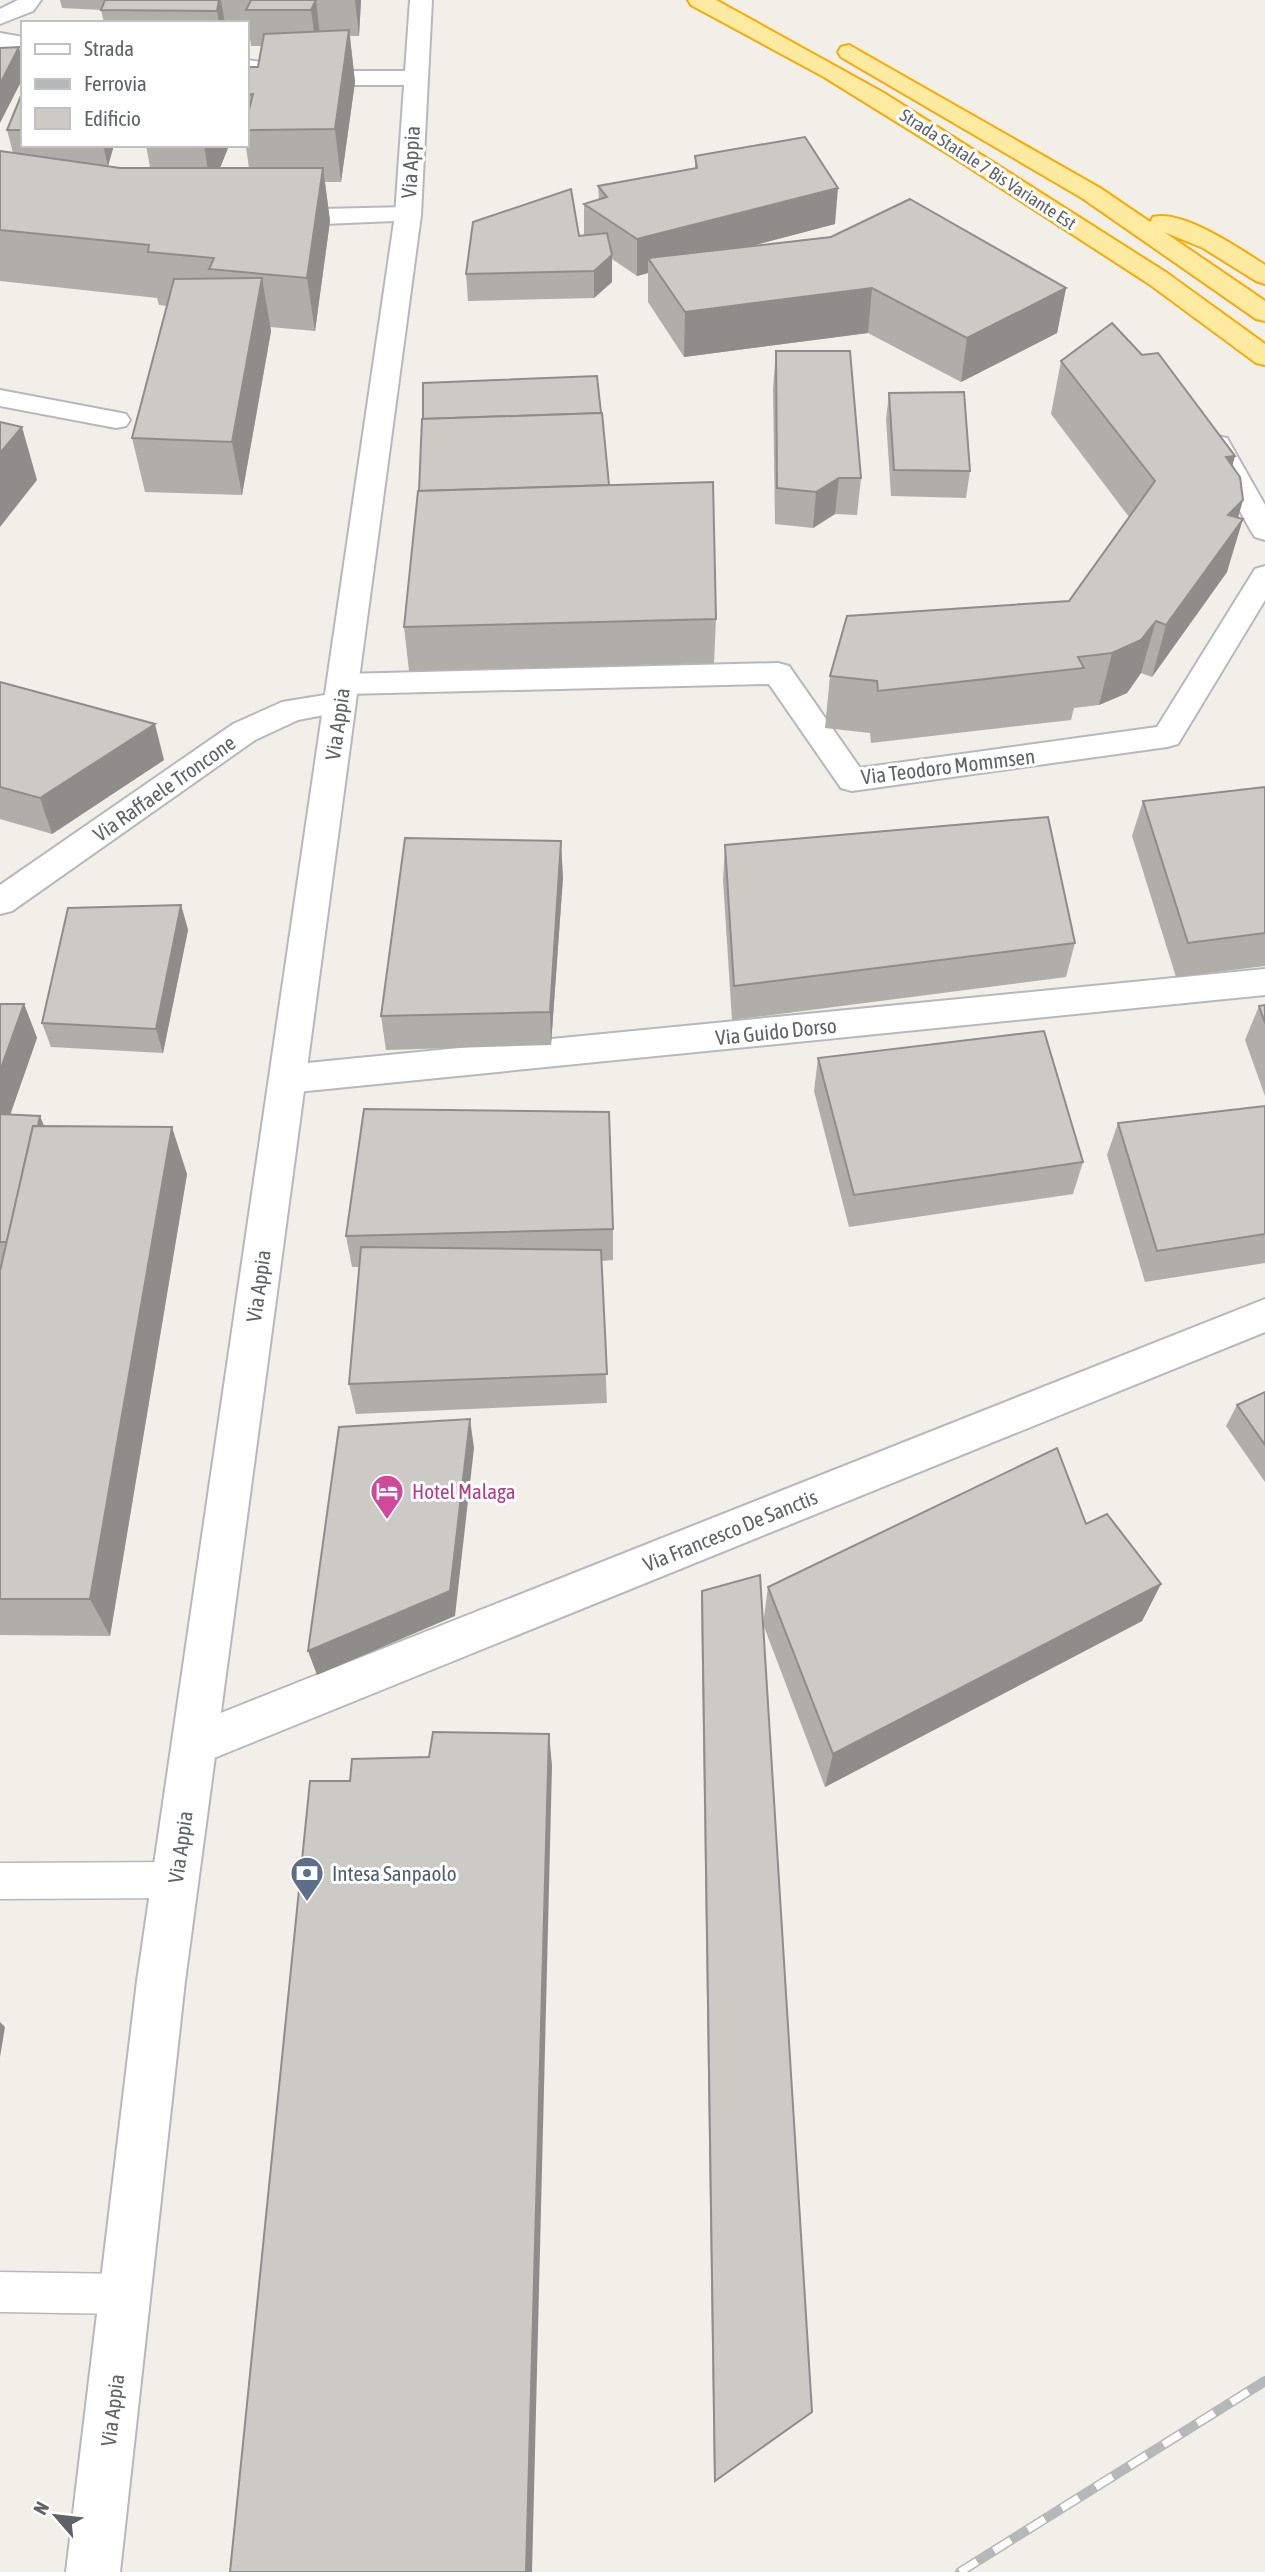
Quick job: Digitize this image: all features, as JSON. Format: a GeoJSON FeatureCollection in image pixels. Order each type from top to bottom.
{"type":"FeatureCollection","features":[{"type":"Feature","properties":{"kind":"highway","name":"Strada Statale 7 Bis Variante Est"},"geometry":{"type":"LineString","coordinates":[[699,0],[772,36],[944,139],[1214,315],[1265,357]]}},
{"type":"Feature","properties":{"kind":"highway","name":"Strada Statale 7 Bis Variante Est"},"geometry":{"type":"LineString","coordinates":[[831,41],[1091,193],[1265,313]]}},
{"type":"Feature","properties":{"kind":"highway"},"geometry":{"type":"LineString","coordinates":[[1091,193],[1212,243],[1265,276]]}},
{"type":"Feature","properties":{"kind":"street","name":"Via Appia"},"geometry":{"type":"LineString","coordinates":[[93,2572],[194,1745],[408,215],[421,0]]}},
{"type":"Feature","properties":{"kind":"street"},"geometry":{"type":"LineString","coordinates":[[0,2],[27,3]]}},
{"type":"Feature","properties":{"kind":"street"},"geometry":{"type":"LineString","coordinates":[[0,16],[27,3]]}},
{"type":"Feature","properties":{"kind":"street"},"geometry":{"type":"LineString","coordinates":[[0,40],[21,44]]}},
{"type":"Feature","properties":{"kind":"street"},"geometry":{"type":"LineString","coordinates":[[248,67],[326,78],[415,78]]}},
{"type":"Feature","properties":{"kind":"street"},"geometry":{"type":"LineString","coordinates":[[248,219],[408,215]]}},
{"type":"Feature","properties":{"kind":"street"},"geometry":{"type":"LineString","coordinates":[[0,398],[116,420]]}},
{"type":"Feature","properties":{"kind":"street"},"geometry":{"type":"LineString","coordinates":[[1204,421],[1265,531]]}},
{"type":"Feature","properties":{"kind":"street","name":"Via Teodoro Mommsen"},"geometry":{"type":"LineString","coordinates":[[341,693],[778,673],[852,779],[1167,736],[1265,576]]}},
{"type":"Feature","properties":{"kind":"street","name":"Via Raffaele Troncone"},"geometry":{"type":"LineString","coordinates":[[0,902],[257,725],[297,706],[341,693]]}},
{"type":"Feature","properties":{"kind":"street","name":"Via Guido Dorso"},"geometry":{"type":"LineString","coordinates":[[287,1079],[1265,982]]}},
{"type":"Feature","properties":{"kind":"street","name":"Via Francesco De Sanctis"},"geometry":{"type":"LineString","coordinates":[[194,1745],[1265,1315]]}},
{"type":"Feature","properties":{"kind":"lane"},"geometry":{"type":"LineString","coordinates":[[0,1881],[176,1880]]}},
{"type":"Feature","properties":{"kind":"lane"},"geometry":{"type":"LineString","coordinates":[[0,2292],[126,2294]]}},
{"type":"Feature","properties":{"kind":"building"},"geometry":{"type":"Polygon","coordinates":[[[105,0],[219,0],[217,11],[101,10],[105,0]]]}},
{"type":"Feature","properties":{"kind":"building"},"geometry":{"type":"Polygon","coordinates":[[[251,0],[316,0],[311,10],[246,10],[251,0]]]}},
{"type":"Feature","properties":{"kind":"building"},"geometry":{"type":"Polygon","coordinates":[[[349,30],[335,129],[248,130],[248,114],[253,94],[248,95],[248,67],[258,67],[264,34],[349,30]]]}},
{"type":"Feature","properties":{"kind":"building"},"geometry":{"type":"Polygon","coordinates":[[[19,47],[0,84],[0,48],[19,47]]]}},
{"type":"Feature","properties":{"kind":"building"},"geometry":{"type":"Polygon","coordinates":[[[21,96],[21,130],[7,130],[21,96]]]}},
{"type":"Feature","properties":{"kind":"building"},"geometry":{"type":"Polygon","coordinates":[[[805,137],[838,188],[637,239],[584,204],[607,197],[598,186],[697,168],[695,156],[805,137]]]}},
{"type":"Feature","properties":{"kind":"building"},"geometry":{"type":"Polygon","coordinates":[[[0,151],[120,168],[323,168],[307,278],[209,269],[214,258],[148,252],[149,245],[0,230],[0,151]]]}},
{"type":"Feature","properties":{"kind":"building"},"geometry":{"type":"Polygon","coordinates":[[[571,189],[579,236],[607,233],[612,255],[594,271],[466,274],[473,222],[571,189]]]}},
{"type":"Feature","properties":{"kind":"building"},"geometry":{"type":"Polygon","coordinates":[[[910,199],[1066,288],[967,338],[872,288],[685,312],[648,258],[831,237],[910,199]]]}},
{"type":"Feature","properties":{"kind":"building"},"geometry":{"type":"Polygon","coordinates":[[[262,278],[232,442],[132,438],[174,279],[262,278]]]}},
{"type":"Feature","properties":{"kind":"building"},"geometry":{"type":"Polygon","coordinates":[[[1112,323],[1142,355],[1158,353],[1235,456],[1226,457],[1240,477],[1243,500],[1228,515],[1243,519],[1166,625],[1156,621],[1141,640],[1112,653],[1078,657],[1084,668],[878,691],[877,681],[830,676],[847,616],[1069,601],[1155,481],[1061,361],[1112,323]]]}},
{"type":"Feature","properties":{"kind":"building"},"geometry":{"type":"Polygon","coordinates":[[[776,351],[850,351],[861,478],[839,478],[816,492],[777,488],[776,351]]]}},
{"type":"Feature","properties":{"kind":"building"},"geometry":{"type":"Polygon","coordinates":[[[597,376],[601,413],[423,419],[423,383],[597,376]]]}},
{"type":"Feature","properties":{"kind":"building"},"geometry":{"type":"Polygon","coordinates":[[[964,392],[970,471],[894,470],[889,393],[964,392]]]}},
{"type":"Feature","properties":{"kind":"building"},"geometry":{"type":"Polygon","coordinates":[[[602,413],[609,485],[419,491],[422,419],[602,413]]]}},
{"type":"Feature","properties":{"kind":"building"},"geometry":{"type":"Polygon","coordinates":[[[0,422],[22,427],[0,453],[0,422]]]}},
{"type":"Feature","properties":{"kind":"building"},"geometry":{"type":"Polygon","coordinates":[[[713,482],[716,619],[404,627],[418,491],[713,482]]]}},
{"type":"Feature","properties":{"kind":"building"},"geometry":{"type":"Polygon","coordinates":[[[0,682],[155,724],[40,798],[0,787],[0,682]]]}},
{"type":"Feature","properties":{"kind":"building"},"geometry":{"type":"Polygon","coordinates":[[[1265,787],[1265,933],[1188,943],[1143,801],[1265,787]]]}},
{"type":"Feature","properties":{"kind":"building"},"geometry":{"type":"Polygon","coordinates":[[[1048,817],[1075,943],[734,986],[725,845],[1048,817]]]}},
{"type":"Feature","properties":{"kind":"building"},"geometry":{"type":"Polygon","coordinates":[[[405,838],[561,841],[550,1012],[381,1016],[405,838]]]}},
{"type":"Feature","properties":{"kind":"building"},"geometry":{"type":"Polygon","coordinates":[[[181,905],[156,1029],[42,1023],[68,908],[181,905]]]}},
{"type":"Feature","properties":{"kind":"building"},"geometry":{"type":"Polygon","coordinates":[[[0,1004],[24,1004],[0,1071],[0,1004]]]}},
{"type":"Feature","properties":{"kind":"building"},"geometry":{"type":"Polygon","coordinates":[[[1265,1005],[1265,1023],[1259,1006],[1265,1005]]]}},
{"type":"Feature","properties":{"kind":"building"},"geometry":{"type":"Polygon","coordinates":[[[1044,1031],[1083,1162],[854,1195],[818,1058],[1044,1031]]]}},
{"type":"Feature","properties":{"kind":"building"},"geometry":{"type":"Polygon","coordinates":[[[1265,1106],[1265,1234],[1157,1251],[1118,1123],[1265,1106]]]}},
{"type":"Feature","properties":{"kind":"building"},"geometry":{"type":"Polygon","coordinates":[[[364,1109],[609,1112],[613,1229],[346,1236],[364,1109]]]}},
{"type":"Feature","properties":{"kind":"building"},"geometry":{"type":"Polygon","coordinates":[[[0,1114],[40,1116],[38,1126],[33,1126],[7,1242],[0,1242],[0,1114]]]}},
{"type":"Feature","properties":{"kind":"building"},"geometry":{"type":"Polygon","coordinates":[[[33,1126],[172,1127],[90,1599],[0,1599],[0,1271],[33,1126]]]}},
{"type":"Feature","properties":{"kind":"building"},"geometry":{"type":"Polygon","coordinates":[[[361,1247],[601,1250],[607,1374],[349,1384],[361,1247]]]}},
{"type":"Feature","properties":{"kind":"building"},"geometry":{"type":"Polygon","coordinates":[[[1265,1392],[1265,1445],[1237,1405],[1265,1392]]]}},
{"type":"Feature","properties":{"kind":"building"},"geometry":{"type":"Polygon","coordinates":[[[470,1419],[450,1591],[308,1651],[339,1427],[470,1419]]]}},
{"type":"Feature","properties":{"kind":"building"},"geometry":{"type":"Polygon","coordinates":[[[1057,1448],[1086,1524],[1107,1514],[1161,1584],[833,1754],[768,1587],[1057,1448]]]}},
{"type":"Feature","properties":{"kind":"building"},"geometry":{"type":"Polygon","coordinates":[[[760,1575],[812,2412],[715,2481],[702,1591],[760,1575]]]}},
{"type":"Feature","properties":{"kind":"building"},"geometry":{"type":"Polygon","coordinates":[[[433,1732],[549,1734],[526,2572],[230,2572],[310,1781],[350,1781],[352,1759],[429,1757],[433,1732]]]}},
{"type":"Feature","properties":{"kind":"railway"},"geometry":{"type":"LineString","coordinates":[[960,2572],[1265,2381]]}},
{"type":"Feature","properties":{"kind":"place","name":"Hotel Malaga"},"geometry":{"type":"Point","coordinates":[387,1521]}},
{"type":"Feature","properties":{"kind":"place","name":"Intesa Sanpaolo"},"geometry":{"type":"Point","coordinates":[307,1903]}}]}
